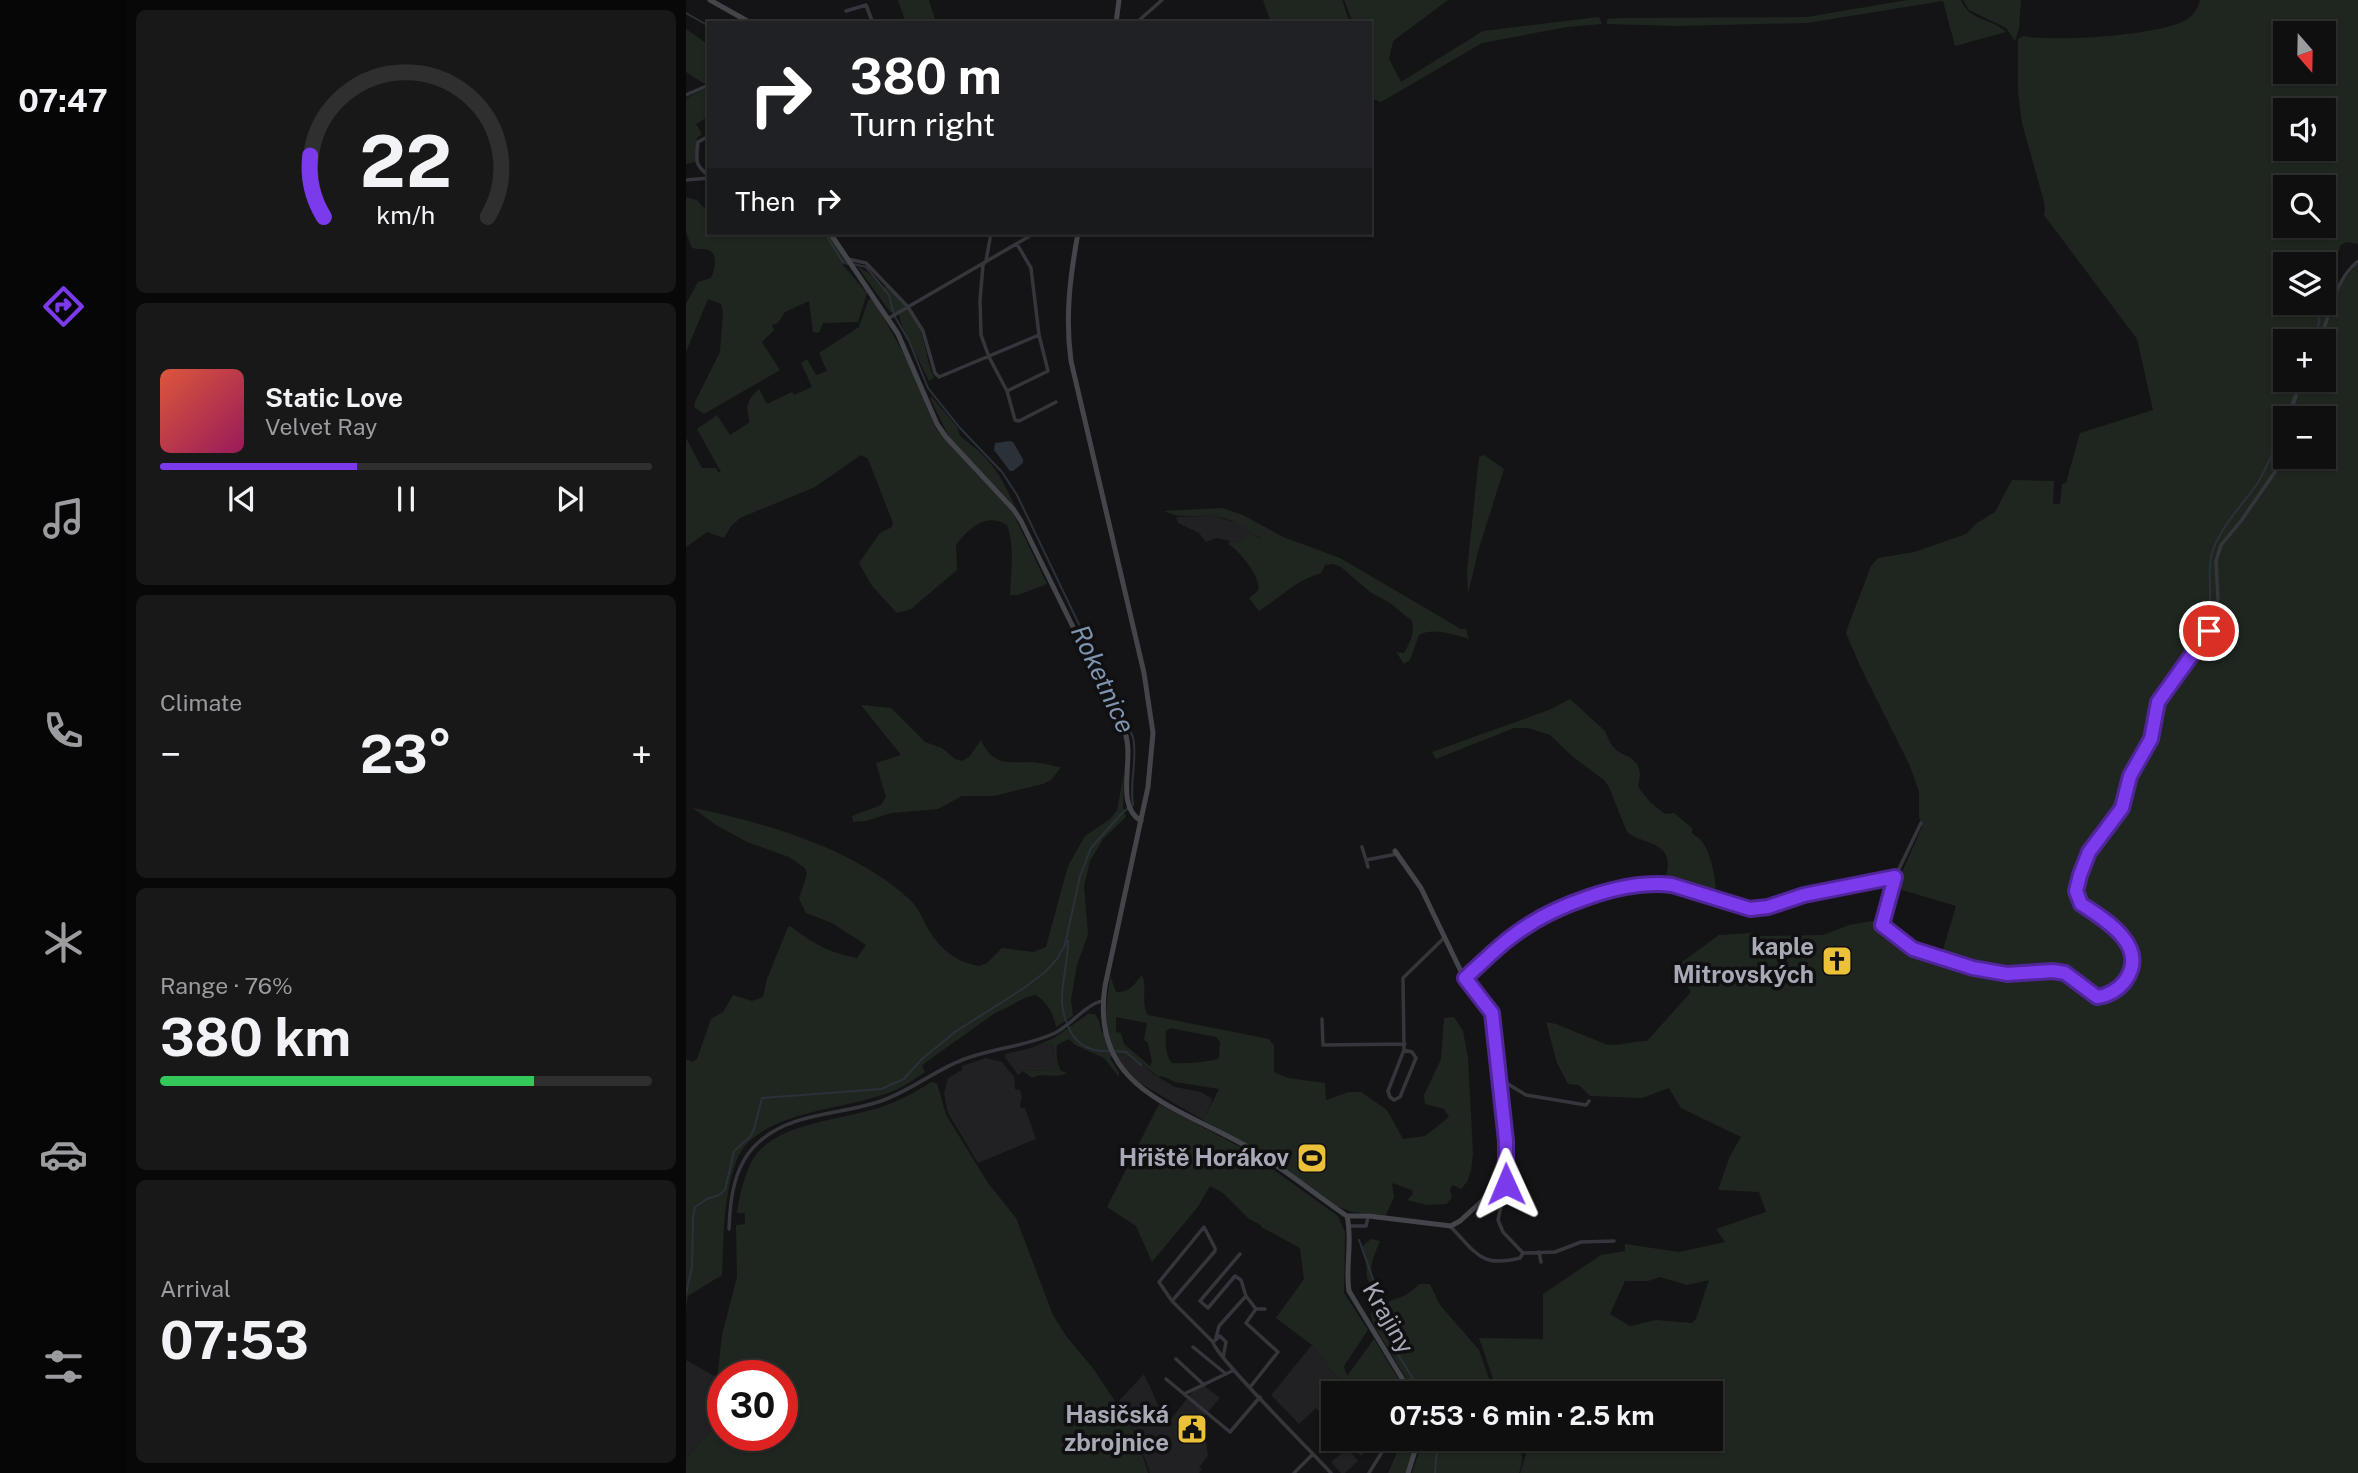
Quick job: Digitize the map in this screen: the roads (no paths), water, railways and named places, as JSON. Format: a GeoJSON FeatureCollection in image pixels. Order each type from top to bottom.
{"type":"FeatureCollection","features":[{"type":"Feature","properties":{"kind":"street"},"geometry":{"type":"LineString","coordinates":[[710,0],[747,21]]}},
{"type":"Feature","properties":{"kind":"street"},"geometry":{"type":"LineString","coordinates":[[1115,21],[1119,0]]}},
{"type":"Feature","properties":{"kind":"street"},"geometry":{"type":"LineString","coordinates":[[1138,21],[1162,0]]}},
{"type":"Feature","properties":{"kind":"street"},"geometry":{"type":"LineString","coordinates":[[846,12],[866,5],[872,21]]}},
{"type":"Feature","properties":{"kind":"street"},"geometry":{"type":"LineString","coordinates":[[686,95],[707,86]]}},
{"type":"Feature","properties":{"kind":"street"},"geometry":{"type":"LineString","coordinates":[[707,137],[698,142],[696,157],[697,164],[707,174]]}},
{"type":"Feature","properties":{"kind":"street"},"geometry":{"type":"LineString","coordinates":[[686,180],[707,175]]}},
{"type":"Feature","properties":{"kind":"street"},"geometry":{"type":"LineString","coordinates":[[831,235],[892,316],[937,424],[1021,521],[1129,745],[1126,788],[1130,808],[1141,821]]}},
{"type":"Feature","properties":{"kind":"street"},"geometry":{"type":"LineString","coordinates":[[991,235],[983,265],[979,315],[981,334],[989,355],[1007,391],[1016,420],[1019,421],[1056,402]]}},
{"type":"Feature","properties":{"kind":"street"},"geometry":{"type":"LineString","coordinates":[[892,316],[1032,235]]}},
{"type":"Feature","properties":{"kind":"street"},"geometry":{"type":"LineString","coordinates":[[1078,235],[1068,284],[1067,318],[1071,361],[1152,717],[1153,755],[1103,1001],[1103,1026],[1110,1052],[1126,1075],[1151,1095],[1249,1147],[1347,1216],[1451,1226],[1482,1200],[1502,1174],[1505,1165]]}},
{"type":"Feature","properties":{"kind":"street"},"geometry":{"type":"LineString","coordinates":[[1007,391],[1048,372],[1039,335],[1031,268],[1017,244]]}},
{"type":"Feature","properties":{"kind":"street"},"geometry":{"type":"LineString","coordinates":[[2324,329],[2337,287],[2358,261]]}},
{"type":"Feature","properties":{"kind":"street"},"geometry":{"type":"LineString","coordinates":[[849,262],[866,263],[908,307],[923,331],[937,376],[943,376],[1039,335]]}},
{"type":"Feature","properties":{"kind":"street"},"geometry":{"type":"LineString","coordinates":[[1921,823],[1895,877],[1882,925],[1913,949],[1973,968],[2007,974],[2053,971],[2065,973],[2097,997],[2112,992],[2124,982],[2134,961],[2130,944],[2107,921],[2081,904],[2076,891],[2080,875],[2089,852],[2122,808],[2130,776],[2151,739],[2158,702],[2209,631],[2218,598],[2216,561],[2221,545],[2277,469]]}},
{"type":"Feature","properties":{"kind":"street"},"geometry":{"type":"LineString","coordinates":[[1362,847],[1368,867]]}},
{"type":"Feature","properties":{"kind":"street"},"geometry":{"type":"LineString","coordinates":[[1366,860],[1396,853],[1421,888],[1465,978],[1492,1013],[1506,1141],[1506,1184],[1498,1220],[1503,1232],[1523,1253],[1555,1252],[1581,1242],[1614,1241]]}},
{"type":"Feature","properties":{"kind":"street"},"geometry":{"type":"LineString","coordinates":[[1465,978],[1528,925],[1597,893],[1658,883],[1750,909],[1895,877]]}},
{"type":"Feature","properties":{"kind":"street"},"geometry":{"type":"LineString","coordinates":[[1404,1051],[1412,1052],[1416,1058],[1400,1097],[1391,1099],[1388,1091],[1405,1044],[1403,978],[1444,937]]}},
{"type":"Feature","properties":{"kind":"street"},"geometry":{"type":"LineString","coordinates":[[729,1229],[733,1191],[741,1166],[751,1150],[771,1132],[800,1120],[883,1101],[962,1060],[1037,1040],[1065,1028],[1095,1003],[1103,1001]]}},
{"type":"Feature","properties":{"kind":"street"},"geometry":{"type":"LineString","coordinates":[[1322,1019],[1323,1045],[1405,1044]]}},
{"type":"Feature","properties":{"kind":"street"},"geometry":{"type":"LineString","coordinates":[[1500,1084],[1508,1084],[1526,1095],[1586,1105],[1589,1101]]}},
{"type":"Feature","properties":{"kind":"street","name":"Krajiny"},"geometry":{"type":"LineString","coordinates":[[1347,1216],[1349,1291],[1403,1381]]}},
{"type":"Feature","properties":{"kind":"street"},"geometry":{"type":"LineString","coordinates":[[1349,1226],[1366,1226],[1368,1216]]}},
{"type":"Feature","properties":{"kind":"street"},"geometry":{"type":"LineString","coordinates":[[1451,1226],[1479,1258],[1504,1262],[1520,1258],[1523,1253]]}},
{"type":"Feature","properties":{"kind":"street"},"geometry":{"type":"LineString","coordinates":[[1171,1301],[1215,1251],[1216,1248],[1204,1227],[1159,1282],[1171,1301],[1214,1340]]}},
{"type":"Feature","properties":{"kind":"street"},"geometry":{"type":"LineString","coordinates":[[1539,1252],[1541,1262]]}},
{"type":"Feature","properties":{"kind":"street"},"geometry":{"type":"LineString","coordinates":[[1235,1276],[1208,1308],[1200,1301],[1240,1254]]}},
{"type":"Feature","properties":{"kind":"street"},"geometry":{"type":"LineString","coordinates":[[1229,1267],[1241,1280],[1247,1296],[1256,1308],[1265,1309]]}},
{"type":"Feature","properties":{"kind":"street"},"geometry":{"type":"LineString","coordinates":[[1247,1296],[1219,1326],[1213,1347],[1331,1473]]}},
{"type":"Feature","properties":{"kind":"street"},"geometry":{"type":"LineString","coordinates":[[1250,1387],[1278,1352],[1246,1322],[1256,1308]]}},
{"type":"Feature","properties":{"kind":"street"},"geometry":{"type":"LineString","coordinates":[[1214,1340],[1222,1337],[1225,1341],[1223,1358]]}},
{"type":"Feature","properties":{"kind":"street"},"geometry":{"type":"LineString","coordinates":[[1193,1347],[1226,1374]]}},
{"type":"Feature","properties":{"kind":"street"},"geometry":{"type":"LineString","coordinates":[[1176,1359],[1205,1385]]}},
{"type":"Feature","properties":{"kind":"street"},"geometry":{"type":"LineString","coordinates":[[1184,1394],[1234,1370]]}},
{"type":"Feature","properties":{"kind":"street"},"geometry":{"type":"LineString","coordinates":[[1166,1379],[1230,1432],[1260,1397]]}},
{"type":"Feature","properties":{"kind":"street"},"geometry":{"type":"LineString","coordinates":[[1368,1473],[1381,1451]]}},
{"type":"Feature","properties":{"kind":"street"},"geometry":{"type":"LineString","coordinates":[[1408,1473],[1415,1451]]}},
{"type":"Feature","properties":{"kind":"street"},"geometry":{"type":"LineString","coordinates":[[1294,1473],[1313,1454]]}},
{"type":"Feature","properties":{"kind":"waterway","name":"Roketnice"},"geometry":{"type":"LineString","coordinates":[[686,13],[707,25]]}},
{"type":"Feature","properties":{"kind":"waterway","name":"Roketnice"},"geometry":{"type":"LineString","coordinates":[[826,235],[842,261],[847,264]]}},
{"type":"Feature","properties":{"kind":"waterway","name":"Roketnice"},"geometry":{"type":"LineString","coordinates":[[686,1294],[692,1267],[695,1207],[725,1190],[734,1151],[750,1137],[762,1098],[881,1089],[904,1079],[922,1059],[955,1032],[1045,972],[1065,945],[1080,876],[1091,848],[1123,812],[1133,805],[1133,737],[1017,495],[1002,472],[959,427],[928,388],[909,341],[894,315],[889,295],[866,267],[853,264]]}},
{"type":"Feature","properties":{"kind":"waterway"},"geometry":{"type":"LineString","coordinates":[[2317,329],[2318,315]]}},
{"type":"Feature","properties":{"kind":"waterway"},"geometry":{"type":"LineString","coordinates":[[2290,406],[2294,396]]}},
{"type":"Feature","properties":{"kind":"waterway"},"geometry":{"type":"LineString","coordinates":[[2073,877],[2077,864],[2106,821],[2116,800],[2128,767],[2143,738],[2162,684],[2208,617],[2211,555],[2218,538],[2262,476],[2273,452]]}},
{"type":"Feature","properties":{"kind":"waterway"},"geometry":{"type":"LineString","coordinates":[[1068,941],[1062,988],[1066,1022],[1072,1034],[1084,1046],[1093,1050],[1110,1051]]}},
{"type":"Feature","properties":{"kind":"waterway"},"geometry":{"type":"LineString","coordinates":[[1116,1051],[1126,1052],[1141,1065]]}},
{"type":"Feature","properties":{"kind":"waterway"},"geometry":{"type":"LineString","coordinates":[[1359,1240],[1382,1304],[1382,1313],[1377,1321],[1414,1381]]}},
{"type":"Feature","properties":{"kind":"waterway"},"geometry":{"type":"LineString","coordinates":[[1435,1473],[1437,1451]]}},
{"type":"Feature","properties":{"kind":"place","name":"kaple Mitrovských"},"geometry":{"type":"Point","coordinates":[1837,961]}},
{"type":"Feature","properties":{"kind":"place","name":"Hřiště Horákov"},"geometry":{"type":"Point","coordinates":[1312,1158]}},
{"type":"Feature","properties":{"kind":"place","name":"Hasičská zbrojnice"},"geometry":{"type":"Point","coordinates":[1192,1429]}}]}
